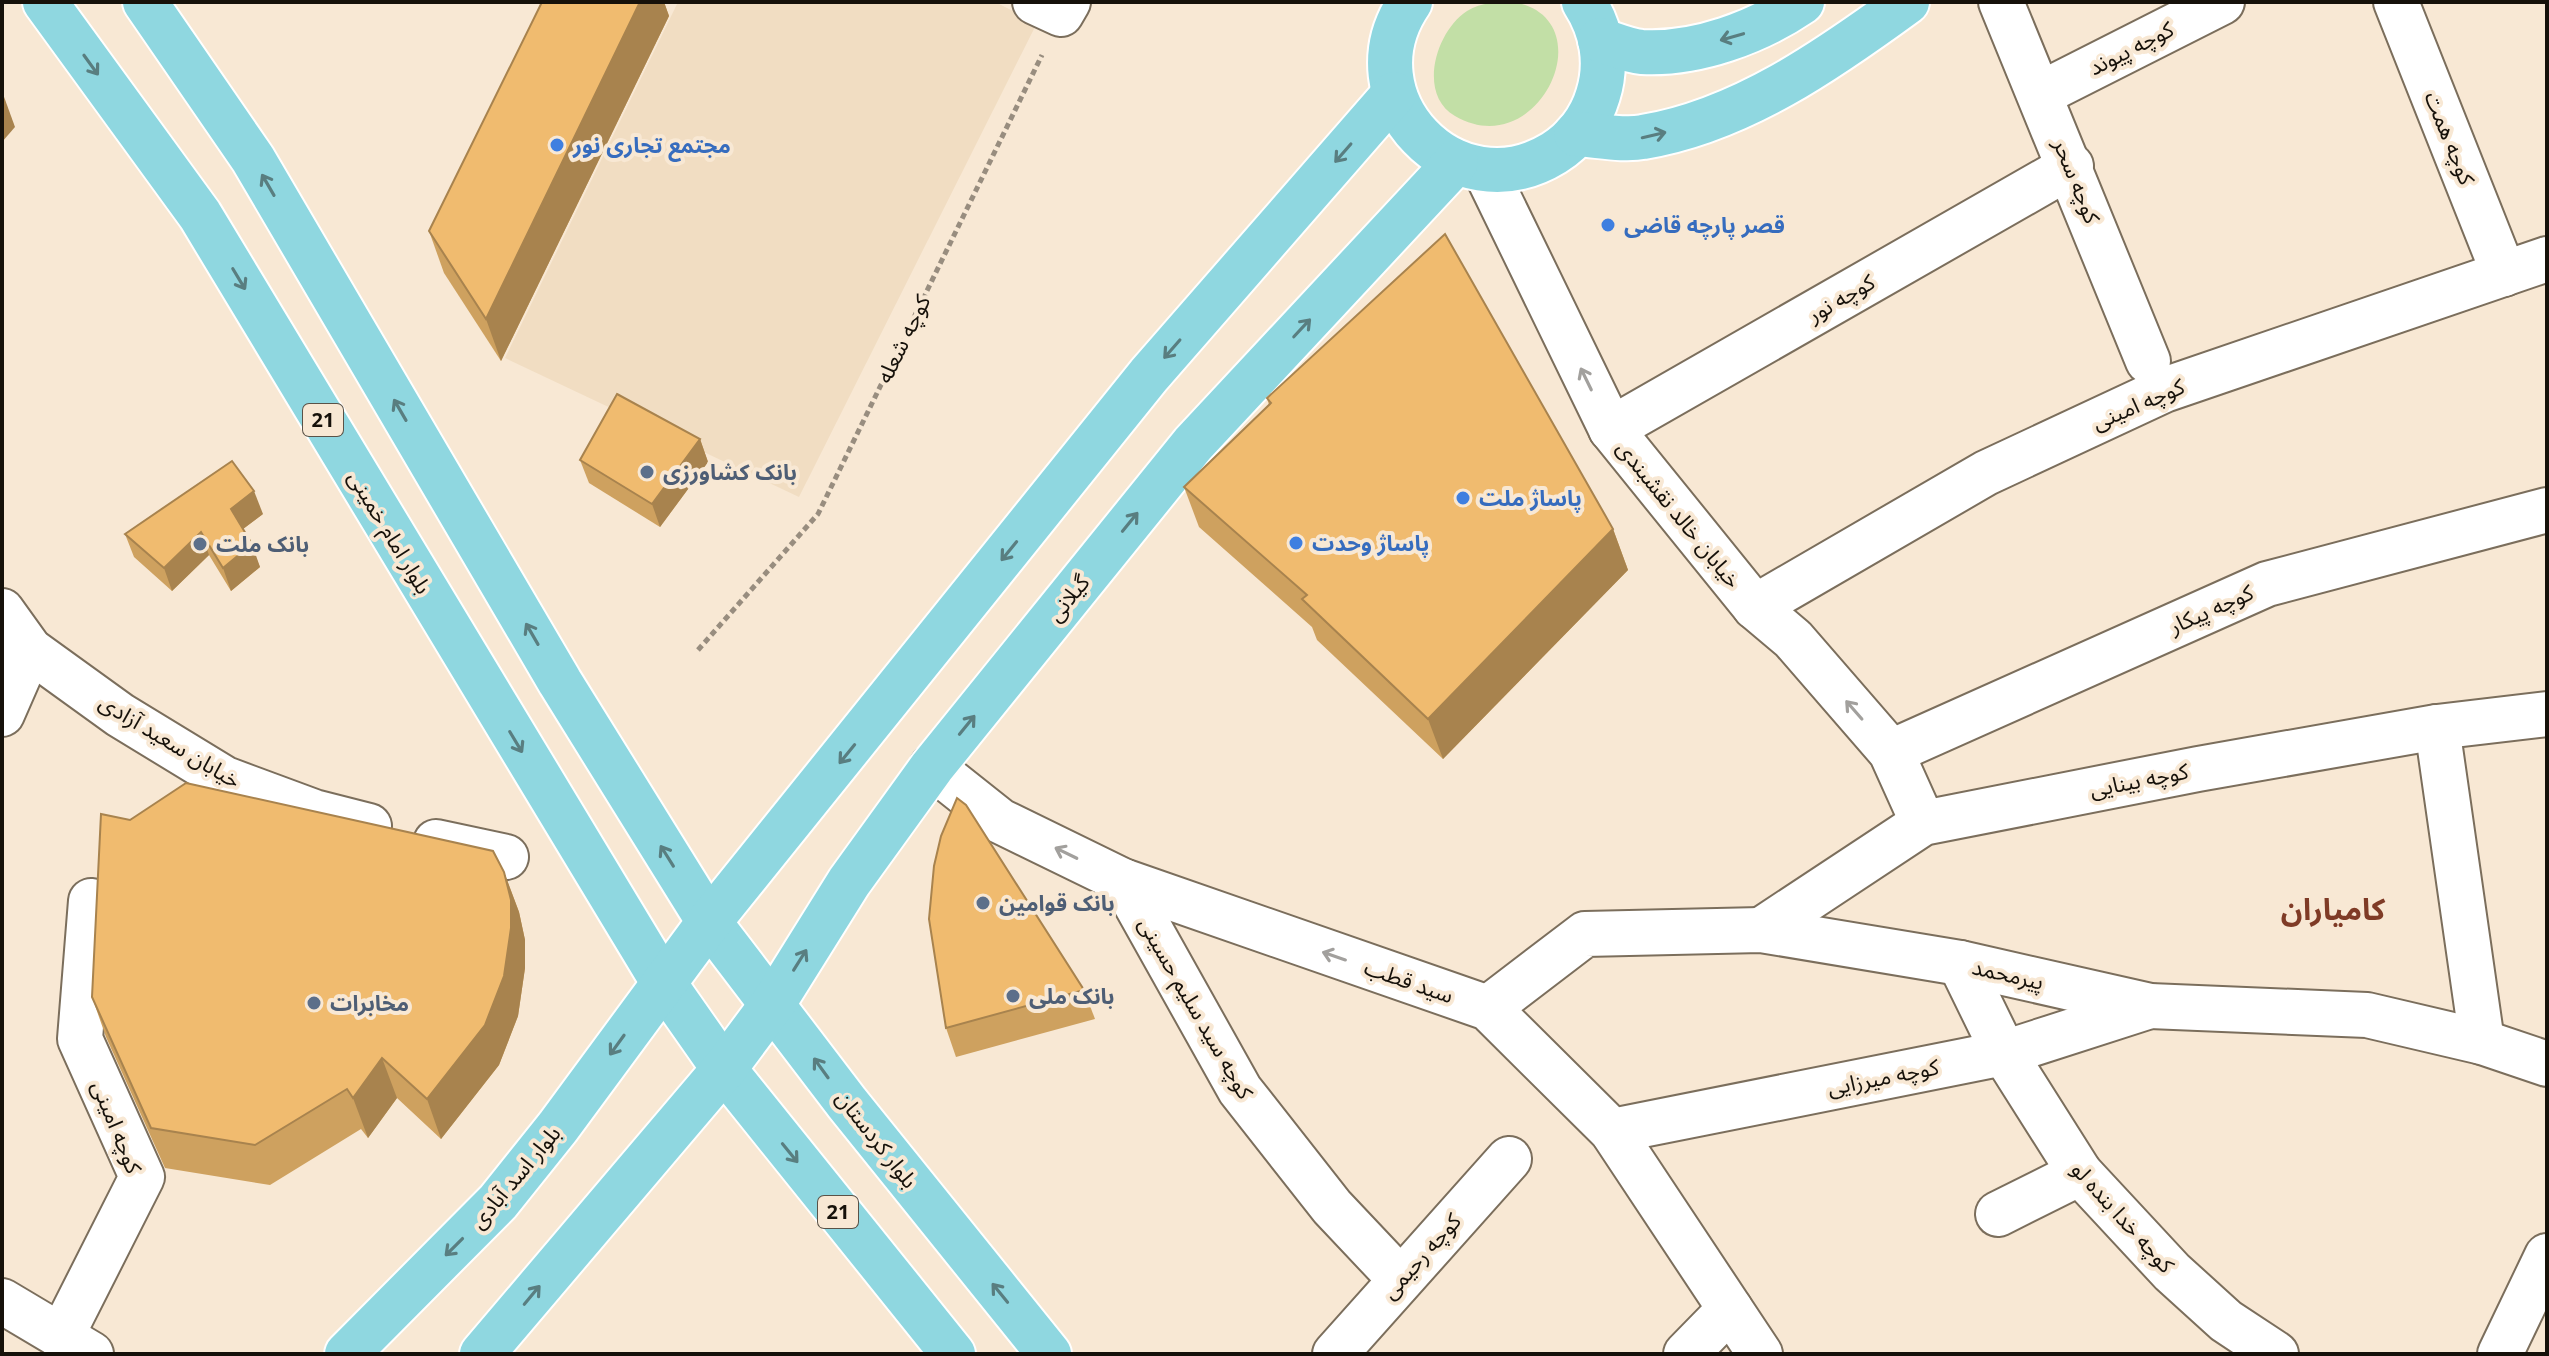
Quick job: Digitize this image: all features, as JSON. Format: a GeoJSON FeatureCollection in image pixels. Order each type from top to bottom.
{"type":"FeatureCollection","features":[{"type":"Feature","properties":{"kind":"main road","name":"بلوار امام خمینی"},"geometry":{"type":"LineString","coordinates":[[45,2],[200,215],[663,982],[724,1069]]}},
{"type":"Feature","properties":{"kind":"main road"},"geometry":{"type":"LineString","coordinates":[[145,2],[253,159],[560,682],[709,922]]}},
{"type":"Feature","properties":{"kind":"main road"},"geometry":{"type":"LineString","coordinates":[[1410,2],[1400,19],[1391,48],[1394,94],[1417,135],[1471,166],[1525,166],[1562,148],[1576,134],[1591,113],[1603,73],[1592,21]]}},
{"type":"Feature","properties":{"kind":"main road"},"geometry":{"type":"LineString","coordinates":[[1592,21],[1640,52],[1702,45],[1740,35],[1802,2]]}},
{"type":"Feature","properties":{"kind":"main road"},"geometry":{"type":"LineString","coordinates":[[1576,134],[1640,138],[1681,129],[1732,109],[1837,53],[1907,2]]}},
{"type":"Feature","properties":{"kind":"main road"},"geometry":{"type":"LineString","coordinates":[[663,982],[1149,375],[1394,94]]}},
{"type":"Feature","properties":{"kind":"main road","name":"گیلانی"},"geometry":{"type":"LineString","coordinates":[[724,1069],[774,1002],[849,882],[932,767],[1193,444],[1471,166]]}},
{"type":"Feature","properties":{"kind":"main road","name":"بلوار کردستان"},"geometry":{"type":"LineString","coordinates":[[709,922],[774,1002],[847,1103],[1049,1354]]}},
{"type":"Feature","properties":{"kind":"main road","name":"بلوار اسد آبادی"},"geometry":{"type":"LineString","coordinates":[[347,1354],[498,1202],[558,1127],[663,982]]}},
{"type":"Feature","properties":{"kind":"main road"},"geometry":{"type":"LineString","coordinates":[[482,1354],[724,1069]]}},
{"type":"Feature","properties":{"kind":"main road","name":"21"},"geometry":{"type":"LineString","coordinates":[[724,1069],[953,1354]]}},
{"type":"Feature","properties":{"kind":"street","name":"کوچه سحر"},"geometry":{"type":"LineString","coordinates":[[2001,2],[2071,166],[2148,361]]}},
{"type":"Feature","properties":{"kind":"street","name":"کوچه پیوند"},"geometry":{"type":"LineString","coordinates":[[2040,94],[2222,2]]}},
{"type":"Feature","properties":{"kind":"street","name":"کوچه همت"},"geometry":{"type":"LineString","coordinates":[[2396,2],[2504,274]]}},
{"type":"Feature","properties":{"kind":"street","name":"خیابان خالد نقشبندی"},"geometry":{"type":"LineString","coordinates":[[1471,166],[1611,429],[1755,607],[1793,639],[1891,752],[1923,823]]}},
{"type":"Feature","properties":{"kind":"street","name":"کوچه نور"},"geometry":{"type":"LineString","coordinates":[[1611,429],[2071,166]]}},
{"type":"Feature","properties":{"kind":"street","name":"کوچه امینی"},"geometry":{"type":"LineString","coordinates":[[1755,607],[1986,473],[2164,390],[2547,259]]}},
{"type":"Feature","properties":{"kind":"street","name":"کوچه پیکار"},"geometry":{"type":"LineString","coordinates":[[1891,752],[2267,584],[2547,510]]}},
{"type":"Feature","properties":{"kind":"street","name":"خیابان سعید آزادی"},"geometry":{"type":"LineString","coordinates":[[2,611],[16,647],[225,779],[314,812],[506,857]]}},
{"type":"Feature","properties":{"kind":"street"},"geometry":{"type":"LineString","coordinates":[[2,714],[16,647]]}},
{"type":"Feature","properties":{"kind":"street","name":"کوچه بینایی"},"geometry":{"type":"LineString","coordinates":[[1761,930],[1923,823],[2198,769],[2437,727],[2547,714]]}},
{"type":"Feature","properties":{"kind":"street"},"geometry":{"type":"LineString","coordinates":[[2437,727],[2482,1042]]}},
{"type":"Feature","properties":{"kind":"street","name":"سید قطب"},"geometry":{"type":"LineString","coordinates":[[932,767],[1000,821],[1123,881],[1488,1008],[1612,1131],[1760,1354]]}},
{"type":"Feature","properties":{"kind":"street","name":"کوچه سید سلیم حسینی"},"geometry":{"type":"LineString","coordinates":[[1123,881],[1240,1090],[1332,1207],[1399,1278]]}},
{"type":"Feature","properties":{"kind":"street","name":"کوچه امینی"},"geometry":{"type":"LineString","coordinates":[[76,1346],[142,1177],[80,1039],[91,901]]}},
{"type":"Feature","properties":{"kind":"street","name":"پیرمحمد"},"geometry":{"type":"LineString","coordinates":[[1488,1008],[1585,934],[1761,930],[1960,963],[2150,1006],[2367,1015],[2482,1042],[2547,1064]]}},
{"type":"Feature","properties":{"kind":"street","name":"کوچه خدا بنده لو"},"geometry":{"type":"LineString","coordinates":[[1960,963],[2004,1053],[2080,1173],[2172,1272],[2226,1321],[2276,1354]]}},
{"type":"Feature","properties":{"kind":"street","name":"کوچه میرزایی"},"geometry":{"type":"LineString","coordinates":[[1612,1131],[2004,1053],[2150,1006]]}},
{"type":"Feature","properties":{"kind":"street","name":"کوچه رحیمی"},"geometry":{"type":"LineString","coordinates":[[1335,1354],[1399,1278],[1509,1159]]}},
{"type":"Feature","properties":{"kind":"street"},"geometry":{"type":"LineString","coordinates":[[1998,1214],[2080,1173]]}},
{"type":"Feature","properties":{"kind":"street"},"geometry":{"type":"LineString","coordinates":[[2500,1354],[2547,1256]]}},
{"type":"Feature","properties":{"kind":"street"},"geometry":{"type":"LineString","coordinates":[[2,1301],[76,1346]]}},
{"type":"Feature","properties":{"kind":"street"},"geometry":{"type":"LineString","coordinates":[[1686,1354],[1730,1309]]}},
{"type":"Feature","properties":{"kind":"path","name":"کوچه شعله"},"geometry":{"type":"LineString","coordinates":[[698,650],[818,514],[1055,6]]}},
{"type":"Feature","properties":{"kind":"shaded area"},"geometry":{"type":"Polygon","coordinates":[[[678,2],[995,2],[1037,23],[799,497],[505,358],[678,2]]]}},
{"type":"Feature","properties":{"kind":"green space"},"geometry":{"type":"Polygon","coordinates":[[[1514,2],[1541,14],[1555,34],[1558,58],[1550,84],[1535,106],[1513,121],[1485,126],[1455,116],[1443,106],[1436,93],[1434,78],[1435,63],[1447,33],[1456,20],[1473,8],[1490,3],[1514,2]]]}},
{"type":"Feature","properties":{"kind":"building"},"geometry":{"type":"Polygon","coordinates":[[[542,2],[640,2],[486,319],[429,231],[542,2]]]}},
{"type":"Feature","properties":{"kind":"building","name":"پاساژ ملت"},"geometry":{"type":"Polygon","coordinates":[[[1445,234],[1613,529],[1428,719],[1302,599],[1307,595],[1184,487],[1271,403],[1267,398],[1445,234]]]}},
{"type":"Feature","properties":{"kind":"building","name":"بانک کشاورزی"},"geometry":{"type":"Polygon","coordinates":[[[617,394],[700,439],[652,504],[580,460],[617,394]]]}},
{"type":"Feature","properties":{"kind":"building"},"geometry":{"type":"Polygon","coordinates":[[[232,461],[254,491],[231,509],[252,544],[223,568],[201,532],[164,568],[125,534],[232,461]]]}},
{"type":"Feature","properties":{"kind":"building","name":"مخابرات"},"geometry":{"type":"Polygon","coordinates":[[[186,783],[493,851],[504,872],[511,900],[511,928],[504,976],[485,1025],[427,1099],[382,1058],[353,1098],[347,1089],[255,1145],[151,1128],[92,997],[101,814],[130,820],[186,783]]]}},
{"type":"Feature","properties":{"kind":"building"},"geometry":{"type":"Polygon","coordinates":[[[957,798],[966,805],[1084,990],[946,1028],[929,919],[934,866],[941,836],[957,798]]]}},
{"type":"Feature","properties":{"kind":"place","name":"مجتمع تجاری نور"},"geometry":{"type":"Point","coordinates":[557,145]}},
{"type":"Feature","properties":{"kind":"place","name":"قصر پارچه قاضی"},"geometry":{"type":"Point","coordinates":[1608,225]}},
{"type":"Feature","properties":{"kind":"place","name":"بانک کشاورزی"},"geometry":{"type":"Point","coordinates":[647,472]}},
{"type":"Feature","properties":{"kind":"place","name":"پاساژ ملت"},"geometry":{"type":"Point","coordinates":[1463,498]}},
{"type":"Feature","properties":{"kind":"place","name":"پاساژ وحدت"},"geometry":{"type":"Point","coordinates":[1296,543]}},
{"type":"Feature","properties":{"kind":"place","name":"بانک ملت"},"geometry":{"type":"Point","coordinates":[200,544]}},
{"type":"Feature","properties":{"kind":"place","name":"بانک قوامین"},"geometry":{"type":"Point","coordinates":[983,903]}},
{"type":"Feature","properties":{"kind":"place","name":"بانک ملی"},"geometry":{"type":"Point","coordinates":[1013,996]}},
{"type":"Feature","properties":{"kind":"place","name":"مخابرات"},"geometry":{"type":"Point","coordinates":[314,1003]}},
{"type":"Feature","properties":{"kind":"district","name":"کامیاران"},"geometry":{"type":"Point","coordinates":[2333,910]}}]}
